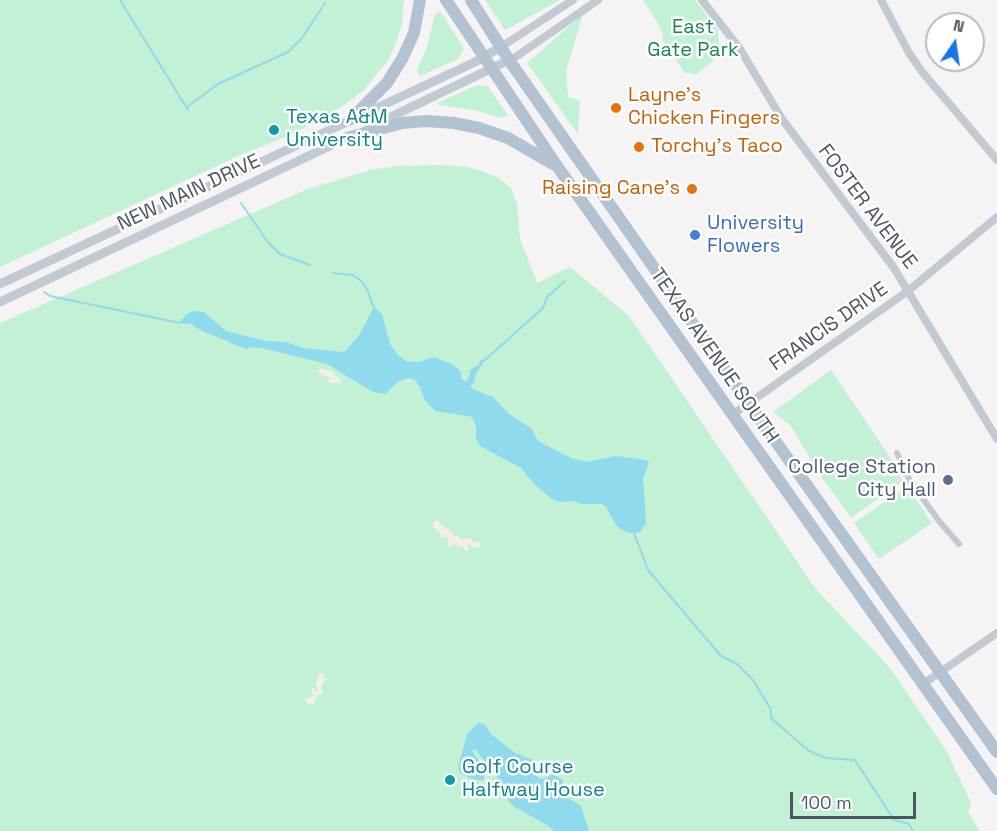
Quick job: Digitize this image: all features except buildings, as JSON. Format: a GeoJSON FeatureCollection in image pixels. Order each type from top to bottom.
{"type":"FeatureCollection","features":[{"type":"Feature","properties":{"kind":"main road"},"geometry":{"type":"LineString","coordinates":[[351,119],[377,94],[399,66],[414,33],[420,0]]}},
{"type":"Feature","properties":{"kind":"main road","name":"TEXAS AVENUE SOUTH"},"geometry":{"type":"LineString","coordinates":[[446,0],[557,166],[997,789]]}},
{"type":"Feature","properties":{"kind":"main road","name":"TEXAS AVENUE SOUTH"},"geometry":{"type":"LineString","coordinates":[[471,0],[509,60],[749,404],[997,752]]}},
{"type":"Feature","properties":{"kind":"main road"},"geometry":{"type":"LineString","coordinates":[[347,138],[389,125],[409,122],[463,124],[508,138],[557,166]]}},
{"type":"Feature","properties":{"kind":"main road"},"geometry":{"type":"LineString","coordinates":[[627,266],[645,255]]}},
{"type":"Feature","properties":{"kind":"street"},"geometry":{"type":"LineString","coordinates":[[501,46],[573,0]]}},
{"type":"Feature","properties":{"kind":"street"},"geometry":{"type":"LineString","coordinates":[[509,60],[598,0]]}},
{"type":"Feature","properties":{"kind":"street","name":"FOSTER AVENUE"},"geometry":{"type":"LineString","coordinates":[[702,0],[740,49],[782,119],[876,242],[997,439]]}},
{"type":"Feature","properties":{"kind":"street"},"geometry":{"type":"LineString","coordinates":[[881,0],[909,53],[923,73],[997,160]]}},
{"type":"Feature","properties":{"kind":"street","name":"NEW MAIN DRIVE"},"geometry":{"type":"LineString","coordinates":[[0,284],[483,57],[501,46]]}},
{"type":"Feature","properties":{"kind":"street","name":"NEW MAIN DRIVE"},"geometry":{"type":"LineString","coordinates":[[0,302],[509,60]]}},
{"type":"Feature","properties":{"kind":"street","name":"FRANCIS DRIVE"},"geometry":{"type":"LineString","coordinates":[[732,415],[908,291],[997,217]]}},
{"type":"Feature","properties":{"kind":"street"},"geometry":{"type":"LineString","coordinates":[[138,219],[146,234]]}},
{"type":"Feature","properties":{"kind":"street"},"geometry":{"type":"LineString","coordinates":[[897,453],[910,481],[959,544]]}},
{"type":"Feature","properties":{"kind":"street"},"geometry":{"type":"LineString","coordinates":[[923,684],[997,633]]}},
{"type":"Feature","properties":{"kind":"green space"},"geometry":{"type":"Polygon","coordinates":[[[0,0],[404,0],[402,24],[388,60],[364,90],[341,107],[290,135],[238,156],[0,267],[0,0]]]}},
{"type":"Feature","properties":{"kind":"green space"},"geometry":{"type":"Polygon","coordinates":[[[485,0],[560,0],[505,30],[485,0]]]}},
{"type":"Feature","properties":{"kind":"green space","name":"East Gate Park"},"geometry":{"type":"Polygon","coordinates":[[[643,0],[695,0],[718,30],[719,56],[697,74],[685,73],[663,42],[663,35],[657,22],[643,0]]]}},
{"type":"Feature","properties":{"kind":"green space"},"geometry":{"type":"Polygon","coordinates":[[[440,11],[464,48],[458,59],[420,76],[417,70],[427,47],[435,15],[440,11]]]}},
{"type":"Feature","properties":{"kind":"green space"},"geometry":{"type":"Polygon","coordinates":[[[583,14],[566,71],[568,97],[580,101],[578,134],[527,63],[583,14]]]}},
{"type":"Feature","properties":{"kind":"green space"},"geometry":{"type":"Polygon","coordinates":[[[477,85],[487,86],[508,115],[502,118],[437,103],[477,85]]]}},
{"type":"Feature","properties":{"kind":"green space"},"geometry":{"type":"Polygon","coordinates":[[[395,166],[468,167],[482,171],[499,178],[511,188],[517,204],[520,239],[537,283],[570,267],[629,316],[815,588],[891,669],[947,752],[971,803],[968,812],[980,831],[0,831],[0,323],[308,189],[370,170],[395,166]]]}},
{"type":"Feature","properties":{"kind":"green space"},"geometry":{"type":"Polygon","coordinates":[[[831,370],[889,456],[903,481],[851,518],[820,475],[791,426],[773,412],[831,370]]]}},
{"type":"Feature","properties":{"kind":"green space"},"geometry":{"type":"Polygon","coordinates":[[[907,486],[932,523],[879,559],[854,523],[907,486]]]}},
{"type":"Feature","properties":{"kind":"sand"},"geometry":{"type":"Polygon","coordinates":[[[321,368],[332,372],[341,383],[327,383],[330,377],[320,375],[318,370],[321,368]]]}},
{"type":"Feature","properties":{"kind":"sand"},"geometry":{"type":"Polygon","coordinates":[[[437,520],[450,530],[453,536],[458,536],[462,540],[466,538],[479,542],[480,547],[472,547],[468,543],[466,551],[462,546],[458,548],[457,543],[451,547],[448,546],[447,536],[441,538],[439,531],[433,527],[433,522],[437,520]]]}},
{"type":"Feature","properties":{"kind":"sand"},"geometry":{"type":"Polygon","coordinates":[[[320,673],[327,678],[321,685],[323,693],[317,696],[313,704],[308,704],[305,699],[314,696],[311,693],[312,689],[315,688],[318,692],[316,684],[320,673]]]}},
{"type":"Feature","properties":{"kind":"water"},"geometry":{"type":"Polygon","coordinates":[[[374,307],[382,314],[390,344],[406,361],[419,362],[434,357],[452,364],[460,371],[462,379],[466,382],[470,370],[481,360],[486,359],[470,387],[492,396],[509,414],[531,428],[538,441],[571,458],[586,462],[616,456],[647,460],[649,463],[643,478],[646,523],[640,532],[629,533],[622,530],[602,504],[560,502],[552,499],[535,485],[521,468],[480,446],[472,417],[435,411],[425,400],[415,380],[408,378],[399,381],[385,394],[373,392],[327,364],[266,349],[253,347],[246,349],[191,324],[179,323],[193,311],[204,312],[226,331],[267,341],[286,342],[303,348],[344,352],[358,337],[374,307]]]}},
{"type":"Feature","properties":{"kind":"water"},"geometry":{"type":"Polygon","coordinates":[[[478,723],[484,724],[491,734],[515,753],[533,760],[533,771],[538,778],[544,779],[553,774],[563,780],[564,793],[581,806],[589,831],[554,831],[513,806],[508,800],[505,787],[475,749],[472,751],[484,768],[484,780],[473,780],[460,773],[458,767],[467,734],[478,723]]]}},
{"type":"Feature","properties":{"kind":"waterway"},"geometry":{"type":"LineString","coordinates":[[120,0],[188,110]]}},
{"type":"Feature","properties":{"kind":"waterway"},"geometry":{"type":"LineString","coordinates":[[187,107],[218,84],[288,52],[302,38],[325,3]]}},
{"type":"Feature","properties":{"kind":"waterway"},"geometry":{"type":"LineString","coordinates":[[241,203],[267,241],[280,254],[310,265]]}},
{"type":"Feature","properties":{"kind":"waterway"},"geometry":{"type":"LineString","coordinates":[[333,273],[353,275],[361,281],[367,289],[374,308]]}},
{"type":"Feature","properties":{"kind":"waterway"},"geometry":{"type":"LineString","coordinates":[[485,360],[543,308],[547,297],[565,281]]}},
{"type":"Feature","properties":{"kind":"waterway"},"geometry":{"type":"LineString","coordinates":[[44,292],[50,296],[180,323]]}},
{"type":"Feature","properties":{"kind":"waterway"},"geometry":{"type":"LineString","coordinates":[[634,533],[648,570],[720,655],[737,664],[753,680],[770,708],[772,719],[809,751],[826,758],[855,760],[894,820],[909,824],[913,831]]}},
{"type":"Feature","properties":{"kind":"place","name":"Layne's Chicken Fingers"},"geometry":{"type":"Point","coordinates":[616,108]}},
{"type":"Feature","properties":{"kind":"place","name":"Texas A&M University"},"geometry":{"type":"Point","coordinates":[274,130]}},
{"type":"Feature","properties":{"kind":"place","name":"Torchy's Taco"},"geometry":{"type":"Point","coordinates":[639,147]}},
{"type":"Feature","properties":{"kind":"place","name":"Raising Cane's"},"geometry":{"type":"Point","coordinates":[692,189]}},
{"type":"Feature","properties":{"kind":"place","name":"University Flowers"},"geometry":{"type":"Point","coordinates":[695,235]}},
{"type":"Feature","properties":{"kind":"place","name":"College Station City Hall"},"geometry":{"type":"Point","coordinates":[948,480]}},
{"type":"Feature","properties":{"kind":"place","name":"Golf Course Halfway House"},"geometry":{"type":"Point","coordinates":[450,780]}}]}
